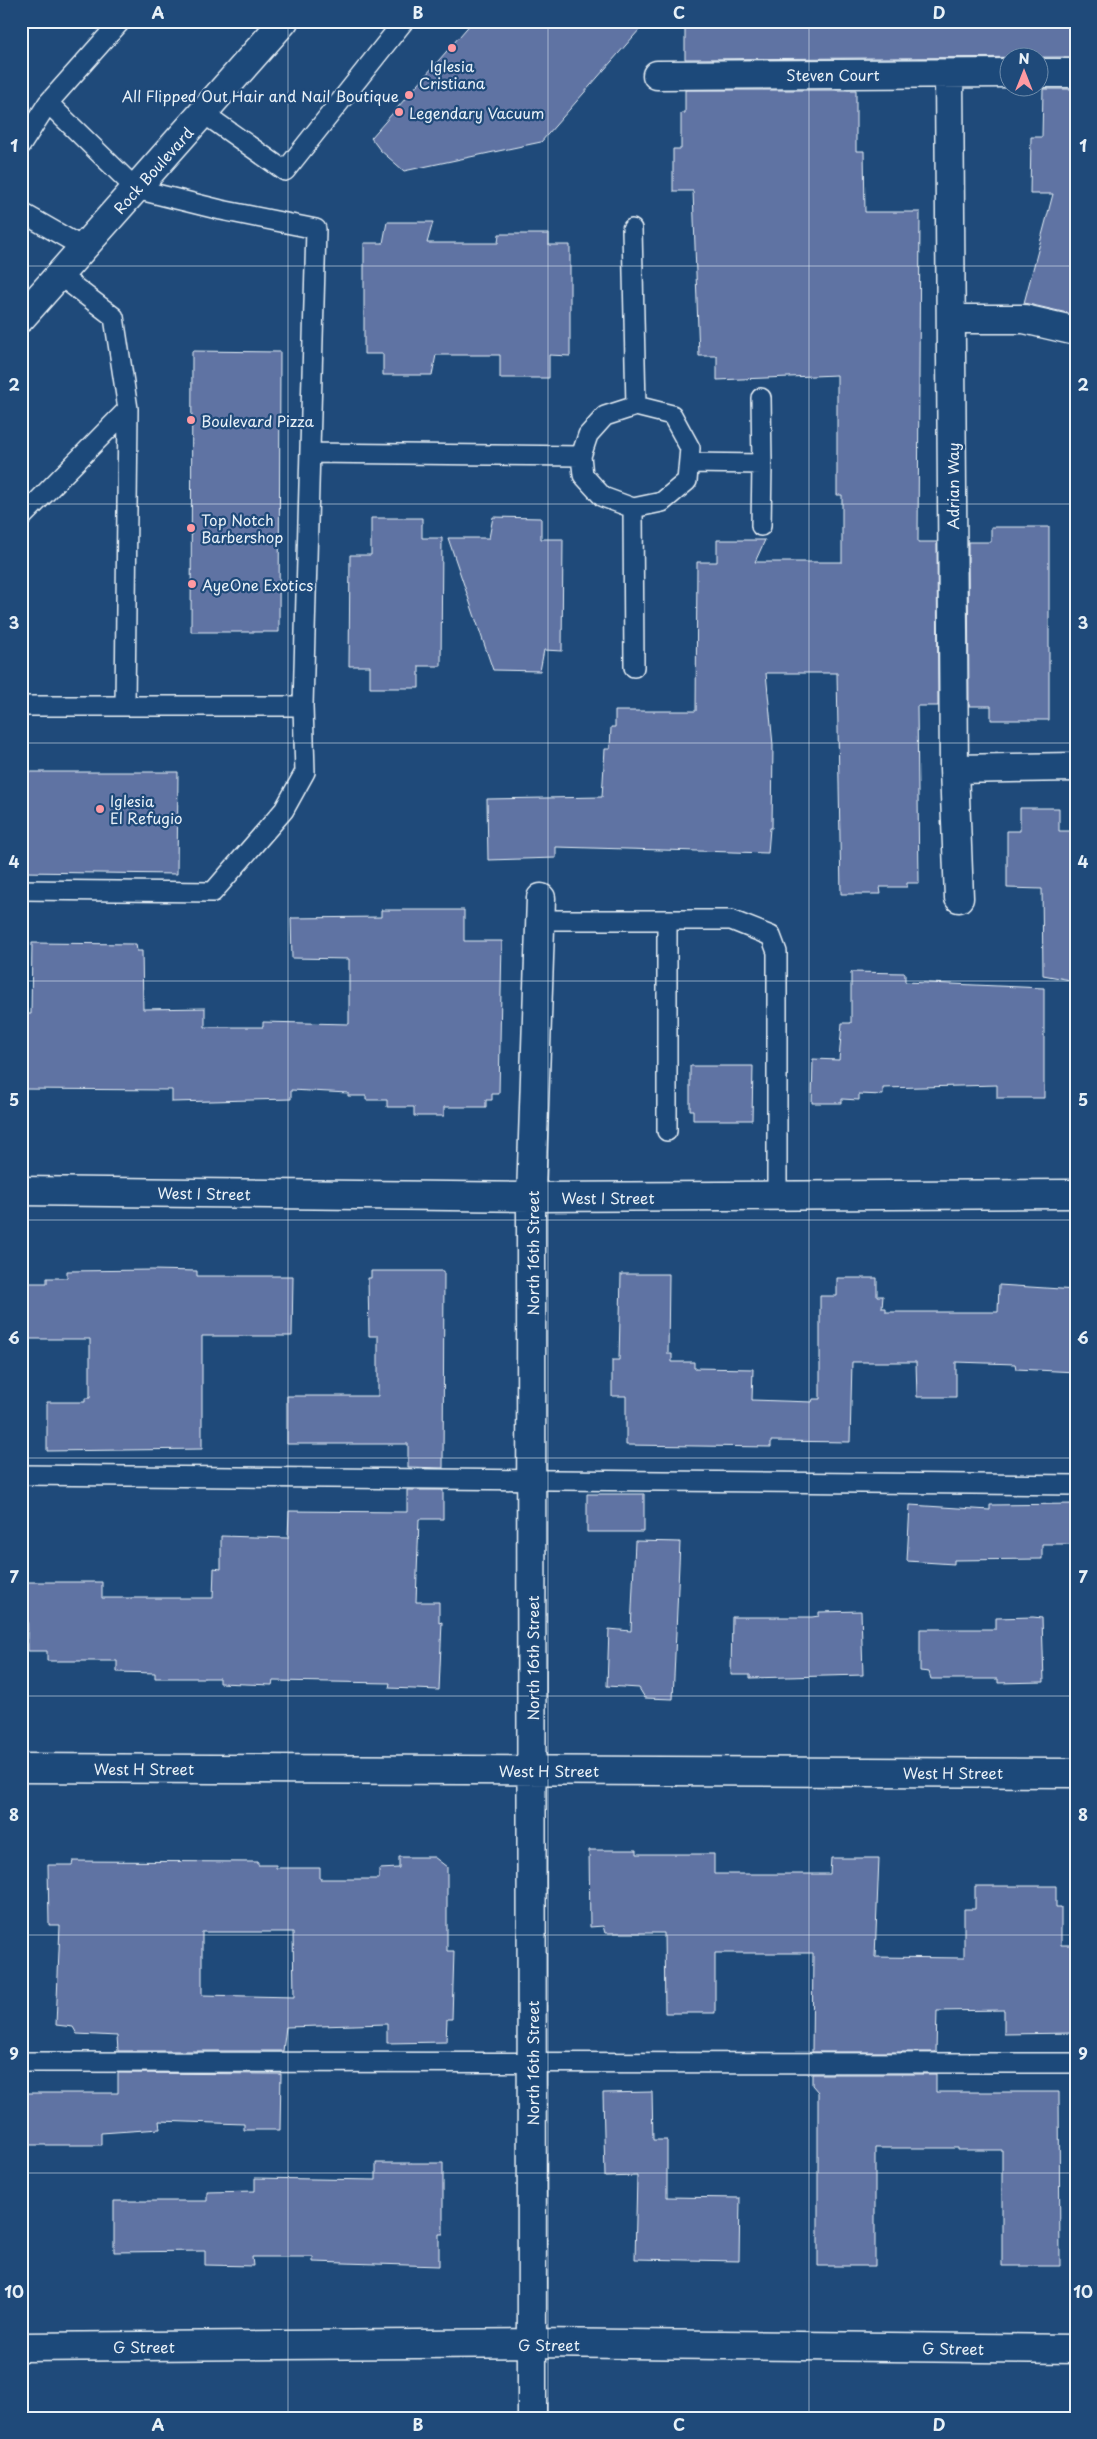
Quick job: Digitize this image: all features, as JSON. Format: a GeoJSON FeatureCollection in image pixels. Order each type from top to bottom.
{"type":"FeatureCollection","features":[{"type":"Feature","properties":{"kind":"street","name":"Rock Boulevard"},"geometry":{"type":"LineString","coordinates":[[21,318],[284,21]]}},
{"type":"Feature","properties":{"kind":"street","name":"Steven Court"},"geometry":{"type":"LineString","coordinates":[[657,75],[1000,73]]}},
{"type":"Feature","properties":{"kind":"street"},"geometry":{"type":"LineString","coordinates":[[1050,73],[1076,73]]}},
{"type":"Feature","properties":{"kind":"street","name":"Adrian Way"},"geometry":{"type":"LineString","coordinates":[[949,74],[954,768],[959,898]]}},
{"type":"Feature","properties":{"kind":"street"},"geometry":{"type":"LineString","coordinates":[[951,319],[1024,318],[1076,331]]}},
{"type":"Feature","properties":{"kind":"street"},"geometry":{"type":"LineString","coordinates":[[954,768],[1076,767]]}},
{"type":"Feature","properties":{"kind":"street","name":"North 16th Street"},"geometry":{"type":"LineString","coordinates":[[532,2418],[531,1197],[541,909]]}},
{"type":"Feature","properties":{"kind":"street","name":"West I Street"},"geometry":{"type":"LineString","coordinates":[[21,1191],[531,1197],[1076,1194]]}},
{"type":"Feature","properties":{"kind":"street","name":"West H Street"},"geometry":{"type":"LineString","coordinates":[[21,1768],[1076,1773]]}},
{"type":"Feature","properties":{"kind":"street","name":"G Street"},"geometry":{"type":"LineString","coordinates":[[21,2347],[533,2344],[1076,2349]]}},
{"type":"Feature","properties":{"kind":"lane"},"geometry":{"type":"LineString","coordinates":[[23,138],[48,102],[121,21]]}},
{"type":"Feature","properties":{"kind":"lane"},"geometry":{"type":"LineString","coordinates":[[203,113],[285,171],[404,21]]}},
{"type":"Feature","properties":{"kind":"lane"},"geometry":{"type":"LineString","coordinates":[[21,890],[213,892],[284,810],[305,772],[303,706],[316,229],[221,210],[136,189],[48,102]]}},
{"type":"Feature","properties":{"kind":"lane"},"geometry":{"type":"LineString","coordinates":[[21,212],[84,248]]}},
{"type":"Feature","properties":{"kind":"lane"},"geometry":{"type":"LineString","coordinates":[[632,229],[636,406]]}},
{"type":"Feature","properties":{"kind":"lane"},"geometry":{"type":"LineString","coordinates":[[59,275],[114,317],[128,409],[125,706]]}},
{"type":"Feature","properties":{"kind":"lane"},"geometry":{"type":"LineString","coordinates":[[761,398],[761,526]]}},
{"type":"Feature","properties":{"kind":"lane"},"geometry":{"type":"LineString","coordinates":[[636,406],[672,415],[690,448],[687,480],[662,502],[633,508],[604,497],[583,475],[581,456],[588,435],[605,416],[636,406]]}},
{"type":"Feature","properties":{"kind":"lane"},"geometry":{"type":"LineString","coordinates":[[21,518],[128,409]]}},
{"type":"Feature","properties":{"kind":"lane"},"geometry":{"type":"LineString","coordinates":[[310,453],[581,456]]}},
{"type":"Feature","properties":{"kind":"lane"},"geometry":{"type":"LineString","coordinates":[[689,463],[762,464]]}},
{"type":"Feature","properties":{"kind":"lane"},"geometry":{"type":"LineString","coordinates":[[633,508],[634,667]]}},
{"type":"Feature","properties":{"kind":"lane"},"geometry":{"type":"LineString","coordinates":[[21,706],[303,706]]}},
{"type":"Feature","properties":{"kind":"lane"},"geometry":{"type":"LineString","coordinates":[[541,909],[667,920],[731,920],[771,936],[777,952],[777,1195]]}},
{"type":"Feature","properties":{"kind":"lane"},"geometry":{"type":"LineString","coordinates":[[667,920],[667,1131]]}},
{"type":"Feature","properties":{"kind":"lane"},"geometry":{"type":"LineString","coordinates":[[21,1476],[532,1478],[1076,1485]]}},
{"type":"Feature","properties":{"kind":"lane"},"geometry":{"type":"LineString","coordinates":[[21,2062],[1076,2063]]}},
{"type":"Feature","properties":{"kind":"building"},"geometry":{"type":"Polygon","coordinates":[[[473,21],[647,21],[541,142],[404,171],[380,150],[371,138],[473,21]]]}},
{"type":"Feature","properties":{"kind":"building"},"geometry":{"type":"Polygon","coordinates":[[[685,21],[1076,21],[1076,57],[1050,57],[1050,48],[1000,48],[1000,57],[685,59],[685,21]]]}},
{"type":"Feature","properties":{"kind":"building"},"geometry":{"type":"Polygon","coordinates":[[[1050,89],[1076,89],[1076,315],[1024,303],[1053,194],[1030,194],[1031,137],[1042,137],[1043,98],[1050,98],[1050,89]]]}},
{"type":"Feature","properties":{"kind":"building"},"geometry":{"type":"Polygon","coordinates":[[[685,90],[856,90],[856,151],[864,151],[865,212],[920,212],[918,542],[937,542],[938,706],[917,706],[919,883],[907,883],[907,887],[880,887],[881,894],[841,894],[837,673],[766,673],[773,745],[772,828],[770,828],[768,853],[556,847],[556,858],[488,860],[487,799],[602,797],[605,749],[610,749],[611,727],[615,727],[615,711],[696,711],[697,562],[717,562],[717,540],[765,540],[755,562],[842,562],[842,495],[837,495],[837,375],[717,380],[717,356],[699,356],[693,191],[673,191],[673,149],[681,149],[681,113],[685,113],[685,90]]]}},
{"type":"Feature","properties":{"kind":"building"},"geometry":{"type":"Polygon","coordinates":[[[387,222],[433,222],[427,243],[498,243],[499,234],[549,234],[549,245],[570,245],[570,356],[549,355],[549,378],[500,378],[500,355],[436,355],[432,375],[383,375],[383,354],[364,354],[364,243],[383,243],[387,222]]]}},
{"type":"Feature","properties":{"kind":"building"},"geometry":{"type":"Polygon","coordinates":[[[192,351],[280,352],[279,632],[191,632],[192,351]]]}},
{"type":"Feature","properties":{"kind":"building"},"geometry":{"type":"Polygon","coordinates":[[[493,517],[541,518],[541,539],[563,539],[562,651],[544,650],[540,671],[493,670],[448,538],[489,538],[493,517]]]}},
{"type":"Feature","properties":{"kind":"building"},"geometry":{"type":"Polygon","coordinates":[[[371,518],[422,518],[422,538],[442,538],[441,666],[419,666],[419,688],[370,688],[370,666],[349,666],[350,555],[371,555],[371,518]]]}},
{"type":"Feature","properties":{"kind":"building"},"geometry":{"type":"Polygon","coordinates":[[[991,527],[1049,527],[1049,720],[991,720],[991,706],[969,706],[968,542],[991,542],[991,527]]]}},
{"type":"Feature","properties":{"kind":"building"},"geometry":{"type":"Polygon","coordinates":[[[21,772],[178,772],[177,874],[21,872],[21,772]]]}},
{"type":"Feature","properties":{"kind":"building"},"geometry":{"type":"Polygon","coordinates":[[[1020,808],[1059,808],[1059,831],[1076,831],[1076,981],[1043,975],[1042,889],[1007,888],[1007,831],[1020,831],[1020,808]]]}},
{"type":"Feature","properties":{"kind":"building"},"geometry":{"type":"Polygon","coordinates":[[[381,910],[464,910],[464,941],[502,941],[499,1094],[492,1094],[492,1100],[486,1100],[486,1107],[444,1107],[444,1116],[414,1116],[414,1107],[387,1107],[387,1100],[366,1100],[366,1096],[348,1096],[348,1093],[291,1090],[291,1099],[172,1102],[172,1090],[21,1089],[21,1014],[31,1014],[32,943],[136,944],[137,951],[142,951],[143,1009],[205,1008],[205,1027],[263,1027],[263,1022],[349,1024],[349,959],[292,958],[291,918],[381,917],[381,910]]]}},
{"type":"Feature","properties":{"kind":"building"},"geometry":{"type":"Polygon","coordinates":[[[851,972],[905,973],[905,982],[1044,988],[1044,1098],[997,1098],[997,1085],[883,1088],[883,1095],[859,1094],[859,1100],[842,1099],[842,1103],[812,1103],[813,1059],[839,1060],[842,1023],[851,1023],[851,972]]]}},
{"type":"Feature","properties":{"kind":"building"},"geometry":{"type":"Polygon","coordinates":[[[690,1066],[753,1066],[752,1120],[693,1120],[693,1110],[690,1110],[690,1066]]]}},
{"type":"Feature","properties":{"kind":"building"},"geometry":{"type":"Polygon","coordinates":[[[67,1271],[197,1271],[197,1276],[293,1276],[292,1336],[202,1336],[202,1449],[47,1451],[47,1402],[85,1402],[85,1398],[90,1398],[90,1339],[21,1339],[21,1283],[47,1283],[47,1278],[67,1278],[67,1271]]]}},
{"type":"Feature","properties":{"kind":"building"},"geometry":{"type":"Polygon","coordinates":[[[371,1271],[444,1271],[443,1468],[408,1467],[408,1444],[287,1444],[287,1396],[378,1396],[378,1336],[369,1336],[368,1278],[371,1278],[371,1271]]]}},
{"type":"Feature","properties":{"kind":"building"},"geometry":{"type":"Polygon","coordinates":[[[621,1274],[669,1274],[668,1354],[672,1354],[672,1362],[694,1362],[694,1368],[753,1369],[752,1400],[812,1402],[813,1399],[820,1399],[820,1296],[837,1296],[837,1278],[877,1278],[877,1296],[883,1296],[882,1308],[886,1308],[886,1312],[998,1312],[999,1285],[1076,1290],[1076,1372],[1016,1369],[1015,1364],[956,1362],[956,1397],[917,1397],[916,1362],[852,1362],[850,1442],[771,1441],[771,1447],[626,1445],[626,1396],[612,1396],[612,1360],[619,1360],[621,1274]]]}},
{"type":"Feature","properties":{"kind":"building"},"geometry":{"type":"Polygon","coordinates":[[[407,1490],[443,1490],[443,1519],[419,1519],[416,1602],[439,1602],[439,1623],[442,1622],[439,1690],[389,1688],[390,1683],[273,1681],[272,1685],[219,1683],[219,1678],[155,1678],[155,1673],[117,1672],[117,1661],[47,1661],[47,1651],[28,1651],[27,1582],[102,1582],[102,1598],[213,1598],[214,1568],[221,1569],[221,1536],[288,1538],[289,1511],[407,1512],[407,1490]]]}},
{"type":"Feature","properties":{"kind":"building"},"geometry":{"type":"Polygon","coordinates":[[[587,1494],[644,1494],[644,1532],[587,1532],[587,1494]]]}},
{"type":"Feature","properties":{"kind":"building"},"geometry":{"type":"Polygon","coordinates":[[[1076,1504],[1076,1544],[1042,1544],[1042,1559],[954,1560],[954,1564],[907,1561],[910,1505],[990,1510],[990,1505],[1076,1504]]]}},
{"type":"Feature","properties":{"kind":"building"},"geometry":{"type":"Polygon","coordinates":[[[635,1541],[680,1542],[673,1699],[645,1698],[639,1688],[607,1686],[609,1629],[631,1631],[635,1541]]]}},
{"type":"Feature","properties":{"kind":"building"},"geometry":{"type":"Polygon","coordinates":[[[861,1611],[863,1675],[750,1678],[750,1675],[731,1675],[732,1617],[812,1617],[819,1616],[819,1612],[861,1611]]]}},
{"type":"Feature","properties":{"kind":"building"},"geometry":{"type":"Polygon","coordinates":[[[996,1618],[1042,1618],[1044,1682],[998,1683],[998,1679],[931,1679],[929,1672],[920,1671],[920,1629],[996,1629],[996,1618]]]}},
{"type":"Feature","properties":{"kind":"building"},"geometry":{"type":"Polygon","coordinates":[[[589,1850],[637,1850],[637,1854],[714,1854],[714,1874],[830,1874],[831,1858],[879,1858],[875,1957],[964,1958],[964,1909],[975,1909],[975,1886],[1056,1886],[1056,1907],[1061,1907],[1061,1945],[1076,1945],[1076,2033],[1004,2034],[1004,2010],[937,2011],[936,2052],[812,2052],[813,1953],[715,1953],[715,2013],[665,2013],[664,1933],[605,1933],[603,1926],[590,1927],[589,1850]]]}},
{"type":"Feature","properties":{"kind":"building"},"geometry":{"type":"Polygon","coordinates":[[[399,1857],[434,1857],[447,1867],[447,1951],[454,1951],[452,2019],[447,2019],[446,2042],[387,2043],[387,2024],[286,2027],[283,2051],[118,2051],[117,2036],[77,2034],[73,2027],[56,2025],[60,1925],[49,1925],[48,1865],[72,1865],[73,1861],[258,1862],[258,1865],[276,1865],[276,1868],[320,1868],[320,1879],[379,1879],[379,1869],[399,1868],[399,1857]],[[202,1932],[202,1995],[294,1997],[293,1932],[202,1932]]]}},
{"type":"Feature","properties":{"kind":"building"},"geometry":{"type":"Polygon","coordinates":[[[118,2073],[281,2074],[280,2130],[244,2130],[244,2124],[159,2121],[160,2129],[101,2133],[101,2145],[21,2145],[21,2093],[118,2093],[118,2073]]]}},
{"type":"Feature","properties":{"kind":"building"},"geometry":{"type":"Polygon","coordinates":[[[812,2074],[936,2074],[936,2092],[1059,2092],[1060,2266],[1002,2266],[1002,2150],[875,2148],[875,2266],[818,2266],[818,2092],[812,2085],[812,2074]]]}},
{"type":"Feature","properties":{"kind":"building"},"geometry":{"type":"Polygon","coordinates":[[[652,2092],[653,2140],[667,2140],[667,2197],[740,2198],[739,2261],[635,2259],[637,2176],[605,2177],[603,2093],[652,2092]]]}},
{"type":"Feature","properties":{"kind":"building"},"geometry":{"type":"Polygon","coordinates":[[[376,2163],[443,2163],[443,2234],[439,2234],[439,2266],[313,2262],[313,2257],[252,2257],[253,2266],[205,2265],[205,2251],[114,2252],[114,2201],[207,2201],[207,2192],[255,2191],[255,2178],[376,2180],[376,2163]]]}},
{"type":"Feature","properties":{"kind":"place","name":"Iglesia Cristiana"},"geometry":{"type":"Point","coordinates":[452,48]}},
{"type":"Feature","properties":{"kind":"place","name":"All Flipped Out Hair and Nail Boutique"},"geometry":{"type":"Point","coordinates":[409,95]}},
{"type":"Feature","properties":{"kind":"place","name":"Legendary Vacuum"},"geometry":{"type":"Point","coordinates":[399,112]}},
{"type":"Feature","properties":{"kind":"place","name":"Boulevard Pizza"},"geometry":{"type":"Point","coordinates":[191,420]}},
{"type":"Feature","properties":{"kind":"place","name":"Top Notch Barbershop"},"geometry":{"type":"Point","coordinates":[191,528]}},
{"type":"Feature","properties":{"kind":"place","name":"AyeOne Exotics"},"geometry":{"type":"Point","coordinates":[192,584]}},
{"type":"Feature","properties":{"kind":"place","name":"Iglesia El Refugio"},"geometry":{"type":"Point","coordinates":[100,809]}}]}
